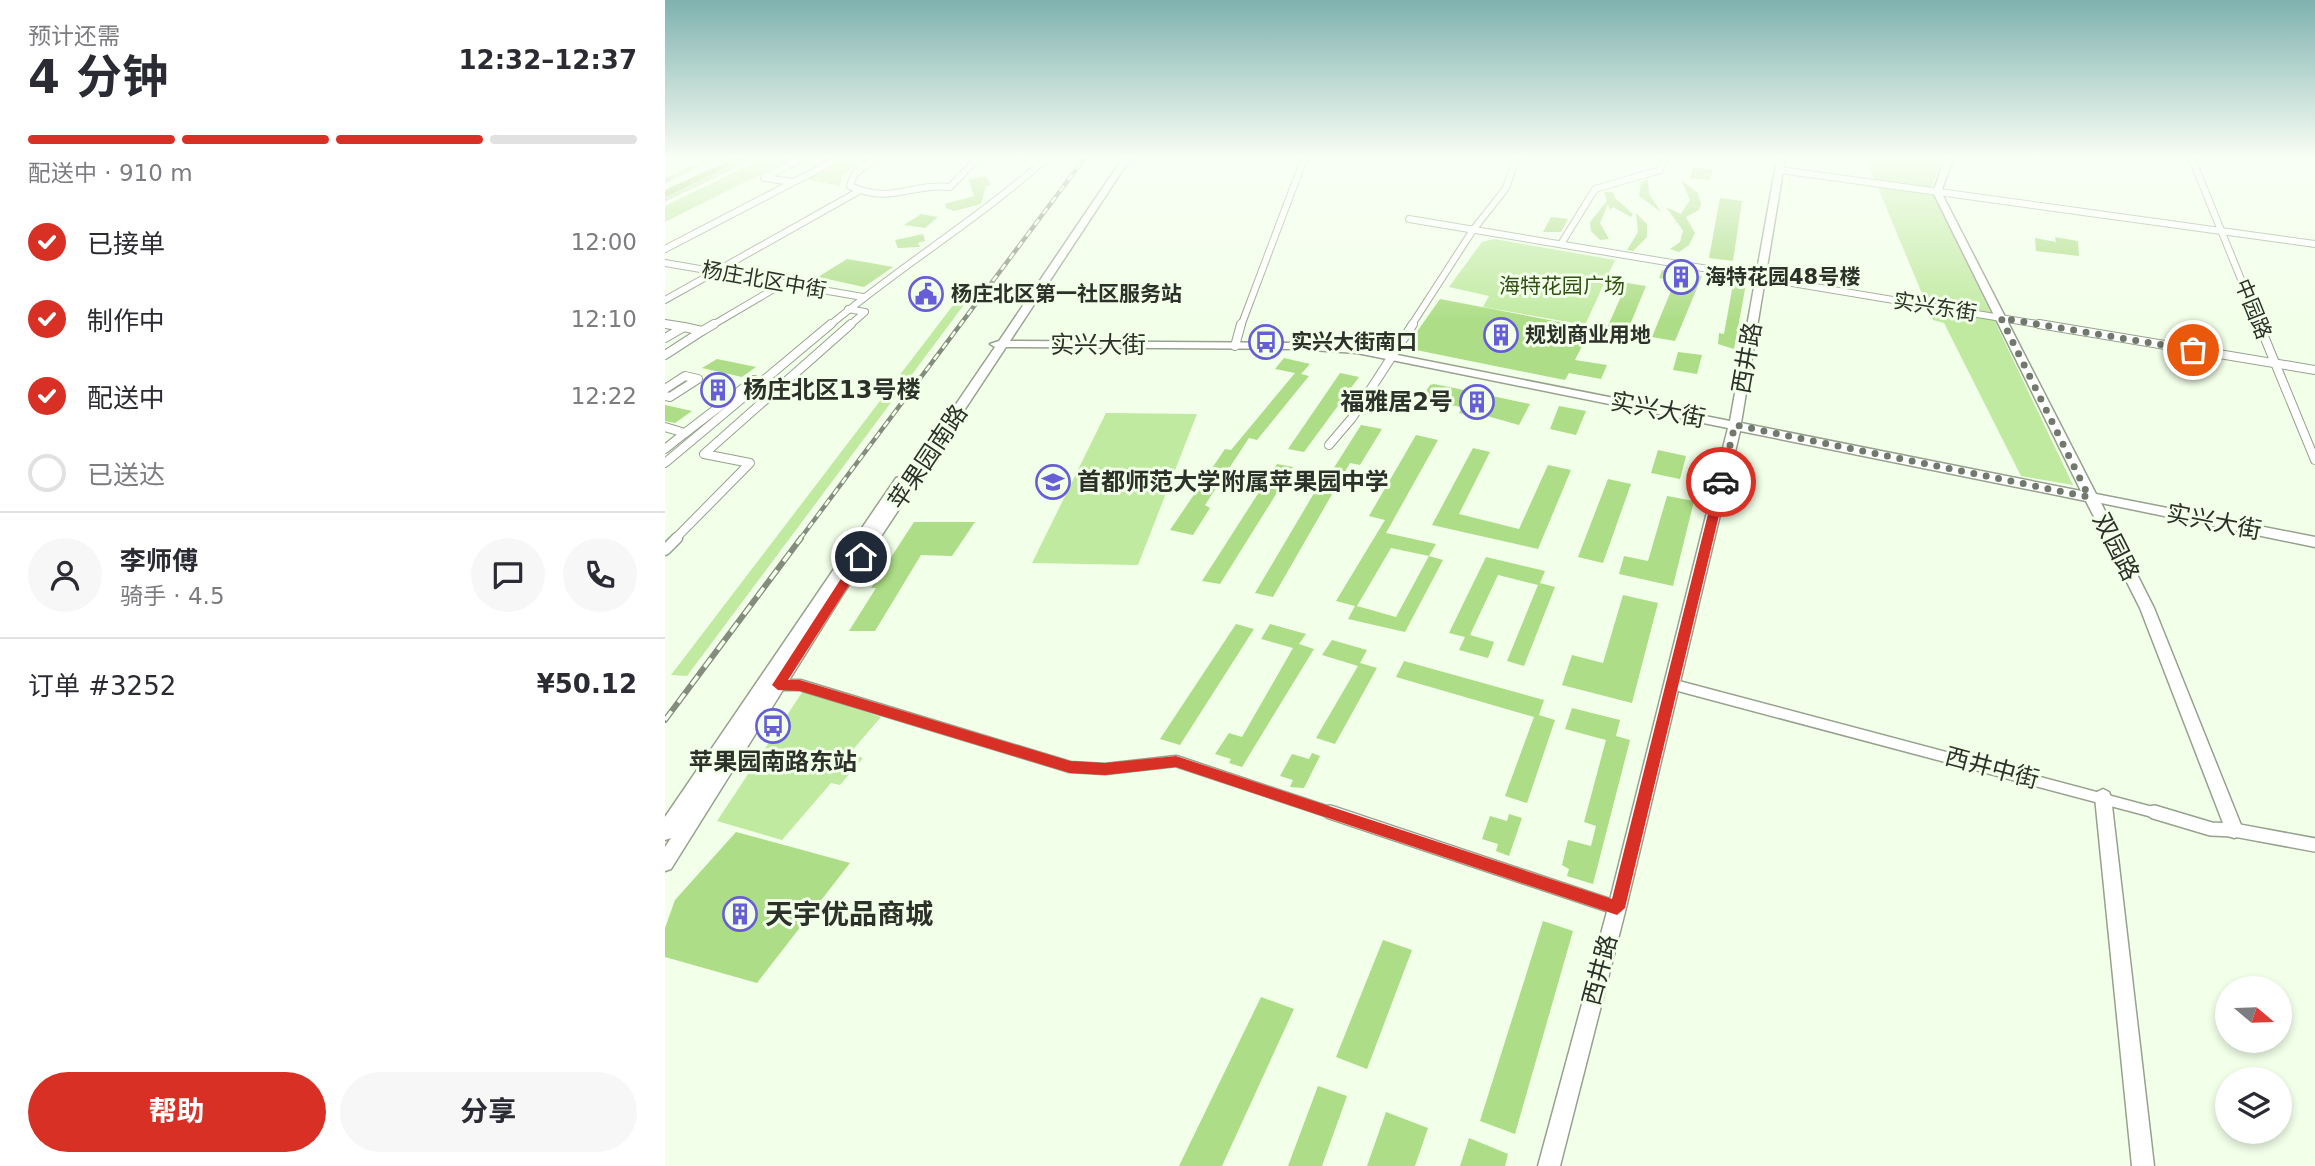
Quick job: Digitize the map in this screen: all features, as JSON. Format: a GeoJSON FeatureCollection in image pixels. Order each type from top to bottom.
{"type":"FeatureCollection","features":[{"type":"Feature","properties":{"kind":"street"},"geometry":{"type":"LineString","coordinates":[[665,249],[733,213]]}},
{"type":"Feature","properties":{"kind":"street"},"geometry":{"type":"LineString","coordinates":[[665,300],[819,213]]}},
{"type":"Feature","properties":{"kind":"street"},"geometry":{"type":"LineString","coordinates":[[665,463],[863,297],[980,213]]}},
{"type":"Feature","properties":{"kind":"street","name":"苹果园南路"},"geometry":{"type":"LineString","coordinates":[[665,863],[1083,213]]}},
{"type":"Feature","properties":{"kind":"street","name":"苹果园南路"},"geometry":{"type":"LineString","coordinates":[[665,832],[1089,213]]}},
{"type":"Feature","properties":{"kind":"street"},"geometry":{"type":"LineString","coordinates":[[1235,346],[1250,295],[1282,213]]}},
{"type":"Feature","properties":{"kind":"street"},"geometry":{"type":"LineString","coordinates":[[1329,444],[1352,418],[1485,213]]}},
{"type":"Feature","properties":{"kind":"street"},"geometry":{"type":"LineString","coordinates":[[1561,244],[1580,213]]}},
{"type":"Feature","properties":{"kind":"street","name":"西井路"},"geometry":{"type":"LineString","coordinates":[[1549,1166],[1617,908],[1735,425],[1773,213]]}},
{"type":"Feature","properties":{"kind":"street","name":"双园路"},"geometry":{"type":"LineString","coordinates":[[1948,213],[2147,608],[2234,830]]}},
{"type":"Feature","properties":{"kind":"street"},"geometry":{"type":"LineString","coordinates":[[2093,213],[2315,244]]}},
{"type":"Feature","properties":{"kind":"street","name":"中园路"},"geometry":{"type":"LineString","coordinates":[[2214,213],[2315,460]]}},
{"type":"Feature","properties":{"kind":"street","name":"实兴东街"},"geometry":{"type":"LineString","coordinates":[[1409,219],[2315,370]]}},
{"type":"Feature","properties":{"kind":"street","name":"杨庄北区中街"},"geometry":{"type":"LineString","coordinates":[[665,263],[863,297]]}},
{"type":"Feature","properties":{"kind":"street"},"geometry":{"type":"LineString","coordinates":[[665,355],[784,283]]}},
{"type":"Feature","properties":{"kind":"street"},"geometry":{"type":"LineString","coordinates":[[665,550],[750,463],[704,454],[865,312],[848,309]]}},
{"type":"Feature","properties":{"kind":"street"},"geometry":{"type":"LineString","coordinates":[[665,324],[702,331]]}},
{"type":"Feature","properties":{"kind":"street"},"geometry":{"type":"LineString","coordinates":[[665,338],[684,327]]}},
{"type":"Feature","properties":{"kind":"street","name":"实兴大街"},"geometry":{"type":"LineString","coordinates":[[999,344],[1324,347],[1390,357],[2315,542]]}},
{"type":"Feature","properties":{"kind":"street"},"geometry":{"type":"LineString","coordinates":[[665,389],[685,376],[698,379],[670,397],[665,396]]}},
{"type":"Feature","properties":{"kind":"street"},"geometry":{"type":"LineString","coordinates":[[665,449],[760,376]]}},
{"type":"Feature","properties":{"kind":"street"},"geometry":{"type":"LineString","coordinates":[[665,427],[685,433]]}},
{"type":"Feature","properties":{"kind":"street","name":"西井中街"},"geometry":{"type":"LineString","coordinates":[[1671,684],[2103,797],[2211,829],[2234,830],[2315,845]]}},
{"type":"Feature","properties":{"kind":"street"},"geometry":{"type":"LineString","coordinates":[[778,685],[800,685],[1070,767],[1105,769],[1176,761],[1617,908]]}},
{"type":"Feature","properties":{"kind":"street"},"geometry":{"type":"LineString","coordinates":[[2103,797],[2143,1166]]}},
{"type":"Feature","properties":{"kind":"green space"},"geometry":{"type":"Polygon","coordinates":[[[665,213],[682,213],[665,222],[665,213]]]}},
{"type":"Feature","properties":{"kind":"green space"},"geometry":{"type":"Polygon","coordinates":[[[1889,213],[1943,213],[2073,485],[2021,476],[1944,323],[1933,320],[1889,213]]]}},
{"type":"Feature","properties":{"kind":"green space","name":"海特花园广场"},"geometry":{"type":"Polygon","coordinates":[[[1494,239],[1615,260],[1585,325],[1483,307],[1489,296],[1449,287],[1482,242],[1494,239]]]}},
{"type":"Feature","properties":{"kind":"green space"},"geometry":{"type":"Polygon","coordinates":[[[972,294],[687,676],[671,675],[954,304],[972,294]]]}},
{"type":"Feature","properties":{"kind":"green space"},"geometry":{"type":"Polygon","coordinates":[[[1106,413],[1197,414],[1138,565],[1032,563],[1106,413]]]}},
{"type":"Feature","properties":{"kind":"green space"},"geometry":{"type":"Polygon","coordinates":[[[803,691],[881,717],[850,753],[863,758],[840,785],[831,783],[782,840],[717,821],[803,691]]]}},
{"type":"Feature","properties":{"kind":"building"},"geometry":{"type":"Polygon","coordinates":[[[1597,213],[1604,213],[1600,223],[1609,239],[1600,240],[1591,231],[1590,222],[1597,213]]]}},
{"type":"Feature","properties":{"kind":"building"},"geometry":{"type":"Polygon","coordinates":[[[1636,213],[1647,224],[1647,237],[1633,251],[1627,250],[1638,232],[1636,213]]]}},
{"type":"Feature","properties":{"kind":"building"},"geometry":{"type":"Polygon","coordinates":[[[1671,213],[1693,213],[1686,217],[1695,233],[1689,245],[1679,252],[1670,249],[1680,242],[1683,231],[1677,222],[1674,224],[1676,221],[1671,213]]]}},
{"type":"Feature","properties":{"kind":"building"},"geometry":{"type":"Polygon","coordinates":[[[1717,213],[1740,213],[1733,261],[1709,258],[1717,213]]]}},
{"type":"Feature","properties":{"kind":"building"},"geometry":{"type":"Polygon","coordinates":[[[921,214],[938,217],[925,228],[904,225],[921,214]]]}},
{"type":"Feature","properties":{"kind":"building"},"geometry":{"type":"Polygon","coordinates":[[[1551,217],[1568,219],[1561,232],[1543,232],[1551,217]]]}},
{"type":"Feature","properties":{"kind":"building"},"geometry":{"type":"Polygon","coordinates":[[[923,234],[925,241],[918,243],[920,247],[898,248],[895,240],[923,234]]]}},
{"type":"Feature","properties":{"kind":"building"},"geometry":{"type":"Polygon","coordinates":[[[2055,237],[2078,241],[2079,256],[2036,251],[2035,238],[2056,242],[2055,237]]]}},
{"type":"Feature","properties":{"kind":"building"},"geometry":{"type":"Polygon","coordinates":[[[847,259],[893,267],[864,287],[818,277],[847,259]]]}},
{"type":"Feature","properties":{"kind":"building"},"geometry":{"type":"Polygon","coordinates":[[[1662,270],[1702,276],[1675,341],[1652,337],[1675,281],[1659,278],[1662,270]]]}},
{"type":"Feature","properties":{"kind":"building"},"geometry":{"type":"Polygon","coordinates":[[[1627,283],[1646,286],[1627,332],[1607,328],[1627,283]]]}},
{"type":"Feature","properties":{"kind":"building"},"geometry":{"type":"Polygon","coordinates":[[[1733,284],[1746,284],[1734,349],[1718,344],[1719,333],[1724,334],[1733,284]]]}},
{"type":"Feature","properties":{"kind":"building","name":"规划商业用地"},"geometry":{"type":"Polygon","coordinates":[[[1440,299],[1591,328],[1575,360],[1607,365],[1601,379],[1569,373],[1565,380],[1411,349],[1409,343],[1440,299]]]}},
{"type":"Feature","properties":{"kind":"building"},"geometry":{"type":"Polygon","coordinates":[[[1678,352],[1702,355],[1697,374],[1673,370],[1678,352]]]}},
{"type":"Feature","properties":{"kind":"building"},"geometry":{"type":"Polygon","coordinates":[[[1284,358],[1310,364],[1301,374],[1309,376],[1257,440],[1249,438],[1205,505],[1210,508],[1193,535],[1170,530],[1225,449],[1231,450],[1295,373],[1275,369],[1284,358]]]}},
{"type":"Feature","properties":{"kind":"building"},"geometry":{"type":"Polygon","coordinates":[[[717,359],[756,367],[742,377],[702,368],[717,359]]]}},
{"type":"Feature","properties":{"kind":"building"},"geometry":{"type":"Polygon","coordinates":[[[1340,373],[1359,377],[1304,452],[1288,449],[1340,373]]]}},
{"type":"Feature","properties":{"kind":"building"},"geometry":{"type":"Polygon","coordinates":[[[1430,385],[1530,404],[1519,425],[1480,414],[1472,416],[1459,413],[1462,407],[1444,404],[1441,410],[1417,405],[1430,385]]]}},
{"type":"Feature","properties":{"kind":"building"},"geometry":{"type":"Polygon","coordinates":[[[665,405],[692,411],[675,423],[665,421],[665,405]]]}},
{"type":"Feature","properties":{"kind":"building"},"geometry":{"type":"Polygon","coordinates":[[[1559,406],[1586,411],[1576,435],[1550,429],[1559,406]]]}},
{"type":"Feature","properties":{"kind":"building"},"geometry":{"type":"Polygon","coordinates":[[[1361,425],[1382,429],[1360,465],[1350,463],[1273,597],[1255,593],[1326,473],[1330,474],[1361,425]]]}},
{"type":"Feature","properties":{"kind":"building"},"geometry":{"type":"Polygon","coordinates":[[[1416,435],[1438,440],[1386,533],[1436,544],[1429,556],[1443,560],[1405,632],[1348,619],[1355,606],[1336,601],[1385,520],[1369,516],[1416,435]],[[1391,548],[1357,606],[1396,617],[1429,556],[1391,548]]]}},
{"type":"Feature","properties":{"kind":"building"},"geometry":{"type":"Polygon","coordinates":[[[1473,448],[1490,452],[1459,514],[1519,529],[1548,465],[1571,470],[1538,549],[1432,525],[1473,448]]]}},
{"type":"Feature","properties":{"kind":"building"},"geometry":{"type":"Polygon","coordinates":[[[1658,450],[1686,456],[1680,479],[1651,473],[1658,450]]]}},
{"type":"Feature","properties":{"kind":"building"},"geometry":{"type":"Polygon","coordinates":[[[1277,464],[1293,467],[1220,584],[1202,581],[1277,464]]]}},
{"type":"Feature","properties":{"kind":"building"},"geometry":{"type":"Polygon","coordinates":[[[1608,479],[1631,484],[1603,563],[1578,557],[1608,479]]]}},
{"type":"Feature","properties":{"kind":"building"},"geometry":{"type":"Polygon","coordinates":[[[1667,496],[1694,501],[1673,586],[1619,574],[1624,556],[1648,561],[1667,496]]]}},
{"type":"Feature","properties":{"kind":"building"},"geometry":{"type":"Polygon","coordinates":[[[914,522],[975,522],[952,556],[921,555],[875,631],[849,631],[876,588],[871,588],[914,522]]]}},
{"type":"Feature","properties":{"kind":"building"},"geometry":{"type":"Polygon","coordinates":[[[1486,557],[1545,571],[1540,583],[1555,587],[1524,666],[1507,661],[1538,585],[1498,575],[1470,635],[1494,642],[1488,658],[1459,650],[1465,637],[1449,633],[1486,557]]]}},
{"type":"Feature","properties":{"kind":"building"},"geometry":{"type":"Polygon","coordinates":[[[1623,595],[1658,603],[1632,703],[1562,685],[1572,655],[1603,663],[1623,595]]]}},
{"type":"Feature","properties":{"kind":"building"},"geometry":{"type":"Polygon","coordinates":[[[1236,624],[1254,629],[1180,745],[1160,739],[1236,624]]]}},
{"type":"Feature","properties":{"kind":"building"},"geometry":{"type":"Polygon","coordinates":[[[1270,624],[1306,634],[1299,644],[1314,649],[1242,767],[1229,763],[1231,759],[1215,754],[1229,733],[1242,737],[1293,648],[1261,639],[1270,624]]]}},
{"type":"Feature","properties":{"kind":"building"},"geometry":{"type":"Polygon","coordinates":[[[1332,640],[1367,650],[1360,663],[1377,668],[1335,744],[1316,738],[1358,666],[1322,655],[1332,640]]]}},
{"type":"Feature","properties":{"kind":"building"},"geometry":{"type":"Polygon","coordinates":[[[1404,661],[1544,700],[1539,715],[1555,720],[1527,803],[1505,796],[1534,717],[1396,677],[1404,661]]]}},
{"type":"Feature","properties":{"kind":"building"},"geometry":{"type":"Polygon","coordinates":[[[1572,708],[1620,720],[1616,736],[1630,740],[1593,884],[1567,876],[1569,869],[1562,865],[1568,840],[1591,846],[1596,826],[1584,822],[1606,740],[1565,729],[1572,708]]]}},
{"type":"Feature","properties":{"kind":"building"},"geometry":{"type":"Polygon","coordinates":[[[1312,753],[1320,756],[1304,788],[1290,787],[1293,780],[1280,776],[1292,754],[1309,759],[1312,753]]]}},
{"type":"Feature","properties":{"kind":"building"},"geometry":{"type":"Polygon","coordinates":[[[1509,814],[1522,818],[1509,856],[1496,851],[1498,844],[1482,839],[1490,816],[1507,821],[1509,814]]]}},
{"type":"Feature","properties":{"kind":"building","name":"天宇优品商城"},"geometry":{"type":"Polygon","coordinates":[[[736,832],[850,863],[757,983],[665,957],[665,928],[675,900],[736,832]]]}},
{"type":"Feature","properties":{"kind":"building"},"geometry":{"type":"Polygon","coordinates":[[[1543,921],[1573,931],[1515,1134],[1480,1121],[1543,921]]]}},
{"type":"Feature","properties":{"kind":"building"},"geometry":{"type":"Polygon","coordinates":[[[1383,940],[1412,950],[1367,1069],[1336,1057],[1383,940]]]}},
{"type":"Feature","properties":{"kind":"building"},"geometry":{"type":"Polygon","coordinates":[[[1261,997],[1294,1009],[1222,1166],[1179,1166],[1261,997]]]}},
{"type":"Feature","properties":{"kind":"building"},"geometry":{"type":"Polygon","coordinates":[[[1318,1086],[1347,1096],[1322,1166],[1288,1166],[1318,1086]]]}},
{"type":"Feature","properties":{"kind":"building"},"geometry":{"type":"Polygon","coordinates":[[[1386,1112],[1428,1128],[1415,1166],[1367,1166],[1386,1112]]]}},
{"type":"Feature","properties":{"kind":"building"},"geometry":{"type":"Polygon","coordinates":[[[1469,1138],[1508,1154],[1505,1166],[1460,1166],[1469,1138]]]}},
{"type":"Feature","properties":{"kind":"railway"},"geometry":{"type":"LineString","coordinates":[[800,539],[1043,213]]}},
{"type":"Feature","properties":{"kind":"railway"},"geometry":{"type":"LineString","coordinates":[[665,720],[801,538]]}},
{"type":"Feature","properties":{"kind":"way so far"},"geometry":{"type":"LineString","coordinates":[[1721,482],[1735,425],[2089,497],[2001,318],[2193,350]]}},
{"type":"Feature","properties":{"kind":"place","name":"海特花园48号楼"},"geometry":{"type":"Point","coordinates":[1681,277]}},
{"type":"Feature","properties":{"kind":"place","name":"杨庄北区第一社区服务站"},"geometry":{"type":"Point","coordinates":[926,294]}},
{"type":"Feature","properties":{"kind":"place","name":"规划商业用地"},"geometry":{"type":"Point","coordinates":[1501,335]}},
{"type":"Feature","properties":{"kind":"place","name":"实兴大街南口"},"geometry":{"type":"Point","coordinates":[1266,342]}},
{"type":"Feature","properties":{"kind":"place","name":"杨庄北区13号楼"},"geometry":{"type":"Point","coordinates":[718,390]}},
{"type":"Feature","properties":{"kind":"place","name":"福雅居2号"},"geometry":{"type":"Point","coordinates":[1477,402]}},
{"type":"Feature","properties":{"kind":"place","name":"首都师范大学附属苹果园中学"},"geometry":{"type":"Point","coordinates":[1053,482]}},
{"type":"Feature","properties":{"kind":"place","name":"苹果园南路东站"},"geometry":{"type":"Point","coordinates":[773,726]}},
{"type":"Feature","properties":{"kind":"place","name":"天宇优品商城"},"geometry":{"type":"Point","coordinates":[740,914]}},
{"type":"Feature","properties":{"kind":"route"},"geometry":{"type":"LineString","coordinates":[[861,557],[778,685],[800,685],[1070,767],[1105,769],[1176,761],[1617,908],[1721,482]]}}]}
